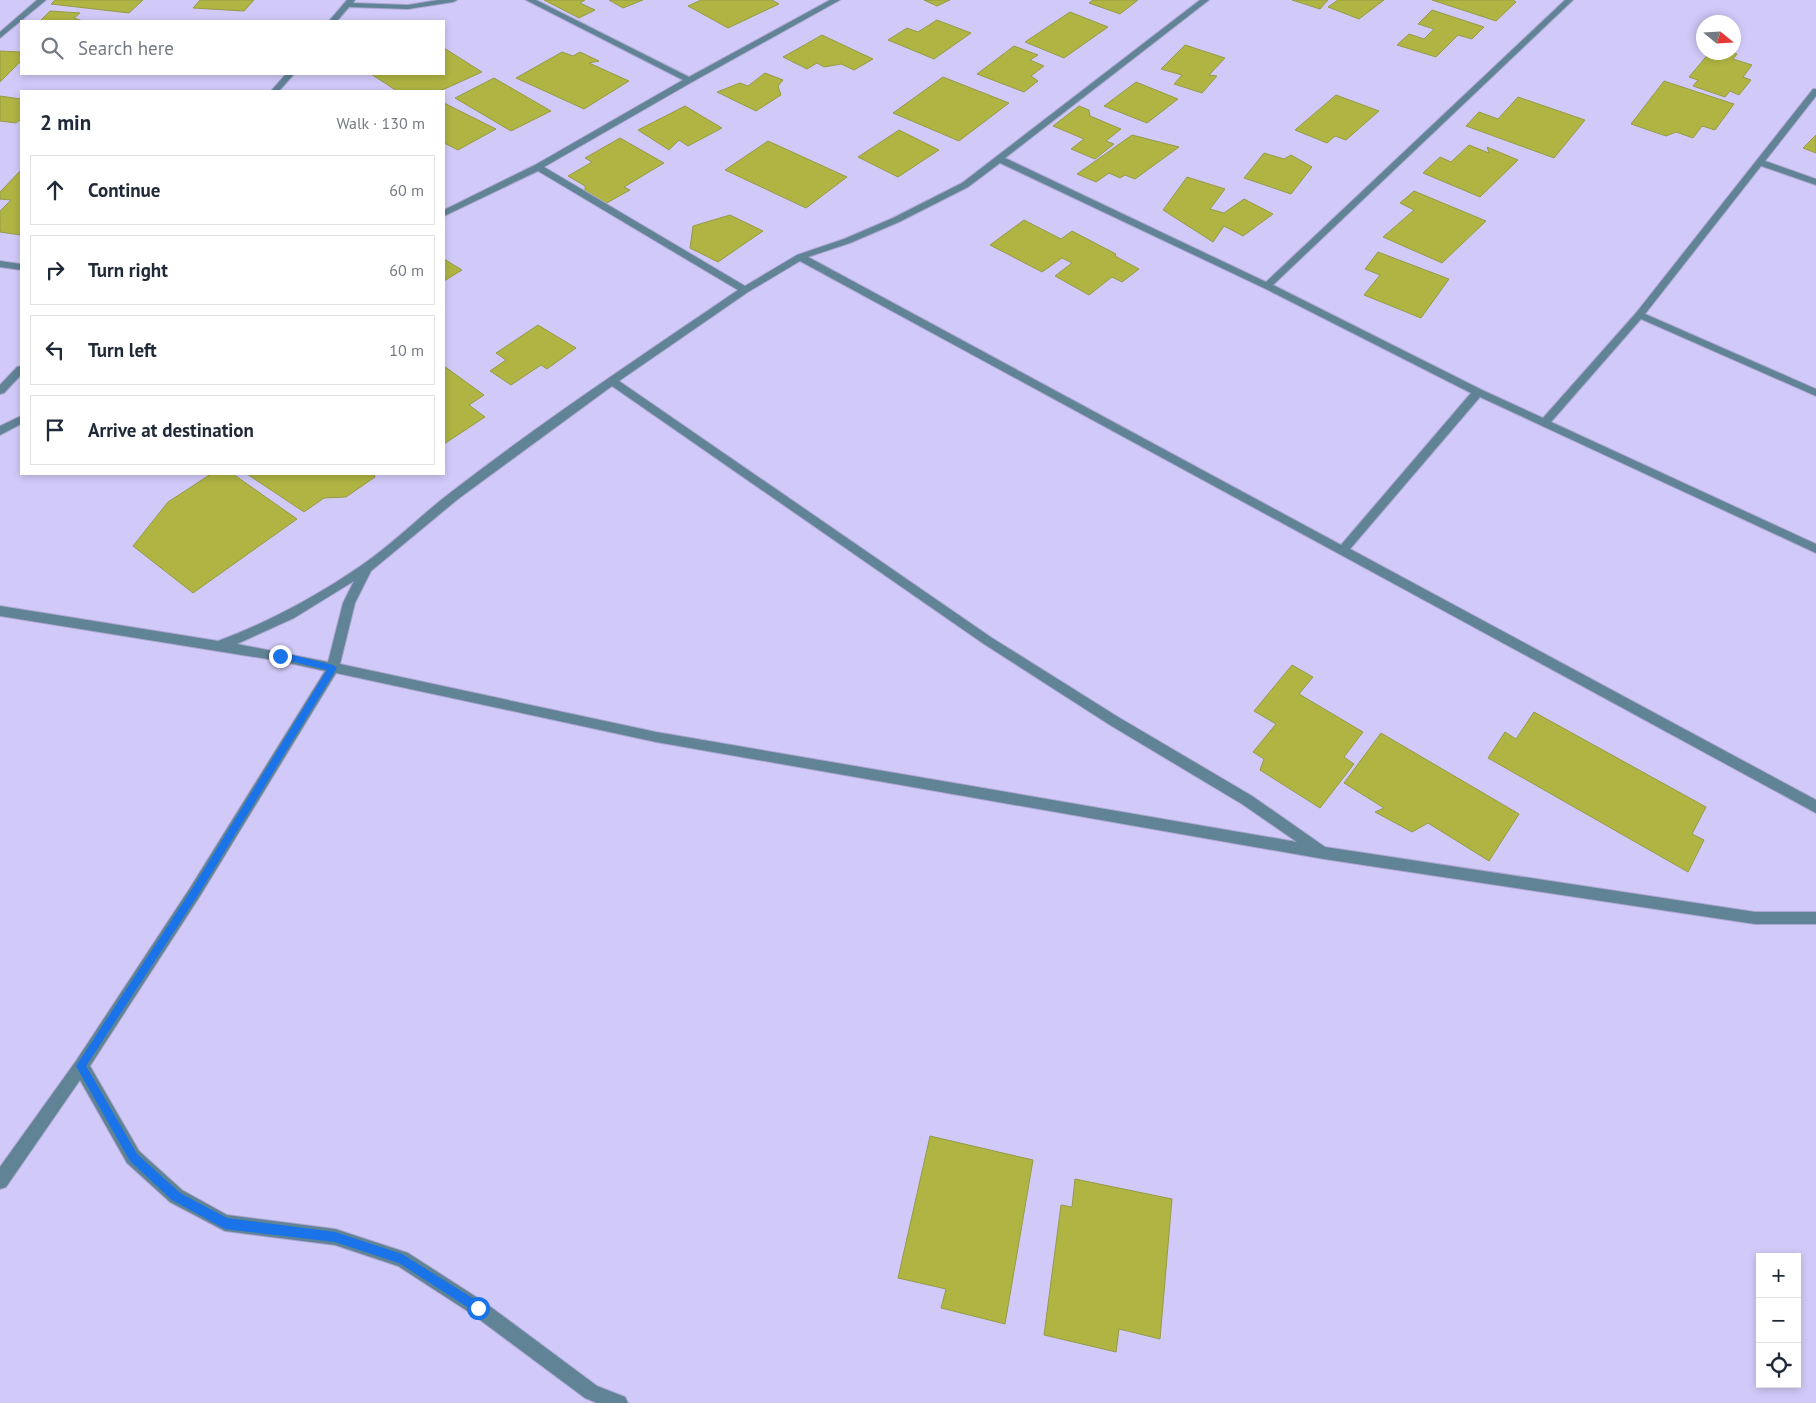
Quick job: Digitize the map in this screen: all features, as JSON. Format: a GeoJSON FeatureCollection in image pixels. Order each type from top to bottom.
{"type":"FeatureCollection","features":[{"type":"Feature","properties":{"kind":"street"},"geometry":{"type":"LineString","coordinates":[[0,36],[42,0]]}},
{"type":"Feature","properties":{"kind":"street"},"geometry":{"type":"LineString","coordinates":[[334,20],[349,2],[408,7],[453,0]]}},
{"type":"Feature","properties":{"kind":"street"},"geometry":{"type":"LineString","coordinates":[[530,0],[689,80]]}},
{"type":"Feature","properties":{"kind":"street"},"geometry":{"type":"LineString","coordinates":[[445,213],[538,167],[689,80],[836,0]]}},
{"type":"Feature","properties":{"kind":"street"},"geometry":{"type":"LineString","coordinates":[[217,646],[255,632],[290,615],[367,568],[454,496],[612,381],[745,290],[800,257],[848,241],[896,220],[965,184],[1205,0]]}},
{"type":"Feature","properties":{"kind":"street"},"geometry":{"type":"LineString","coordinates":[[1267,286],[1569,0]]}},
{"type":"Feature","properties":{"kind":"street"},"geometry":{"type":"LineString","coordinates":[[276,90],[289,75]]}},
{"type":"Feature","properties":{"kind":"street"},"geometry":{"type":"LineString","coordinates":[[1545,422],[1639,315],[1816,91]]}},
{"type":"Feature","properties":{"kind":"street"},"geometry":{"type":"LineString","coordinates":[[999,159],[1267,286],[1478,392],[1816,549]]}},
{"type":"Feature","properties":{"kind":"street"},"geometry":{"type":"LineString","coordinates":[[1759,162],[1816,182]]}},
{"type":"Feature","properties":{"kind":"street"},"geometry":{"type":"LineString","coordinates":[[538,167],[745,290]]}},
{"type":"Feature","properties":{"kind":"street"},"geometry":{"type":"LineString","coordinates":[[800,257],[1816,807]]}},
{"type":"Feature","properties":{"kind":"street"},"geometry":{"type":"LineString","coordinates":[[0,264],[20,267]]}},
{"type":"Feature","properties":{"kind":"street"},"geometry":{"type":"LineString","coordinates":[[1639,315],[1816,393]]}},
{"type":"Feature","properties":{"kind":"street"},"geometry":{"type":"LineString","coordinates":[[0,391],[20,369]]}},
{"type":"Feature","properties":{"kind":"street"},"geometry":{"type":"LineString","coordinates":[[612,381],[988,641],[1114,721],[1247,800],[1324,853]]}},
{"type":"Feature","properties":{"kind":"street"},"geometry":{"type":"LineString","coordinates":[[1343,550],[1478,392]]}},
{"type":"Feature","properties":{"kind":"street"},"geometry":{"type":"LineString","coordinates":[[0,431],[20,421]]}},
{"type":"Feature","properties":{"kind":"street"},"geometry":{"type":"LineString","coordinates":[[0,1181],[81,1066],[195,892],[333,668],[349,603],[367,568]]}},
{"type":"Feature","properties":{"kind":"street"},"geometry":{"type":"LineString","coordinates":[[0,611],[280,656],[656,737],[1324,853],[1755,918],[1816,918]]}},
{"type":"Feature","properties":{"kind":"street"},"geometry":{"type":"LineString","coordinates":[[81,1066],[133,1157],[176,1196],[225,1223],[335,1237],[402,1259],[478,1308],[589,1397],[619,1403]]}},
{"type":"Feature","properties":{"kind":"building"},"geometry":{"type":"Polygon","coordinates":[[[55,0],[143,0],[129,13],[51,4],[55,0]]]}},
{"type":"Feature","properties":{"kind":"building"},"geometry":{"type":"Polygon","coordinates":[[[200,0],[254,0],[244,11],[193,8],[200,0]]]}},
{"type":"Feature","properties":{"kind":"building"},"geometry":{"type":"Polygon","coordinates":[[[544,0],[585,0],[580,3],[595,10],[579,18],[544,0]]]}},
{"type":"Feature","properties":{"kind":"building"},"geometry":{"type":"Polygon","coordinates":[[[609,0],[643,0],[623,8],[609,0]]]}},
{"type":"Feature","properties":{"kind":"building"},"geometry":{"type":"Polygon","coordinates":[[[701,0],[772,0],[779,4],[728,28],[688,6],[701,0]]]}},
{"type":"Feature","properties":{"kind":"building"},"geometry":{"type":"Polygon","coordinates":[[[924,0],[950,0],[937,6],[924,0]]]}},
{"type":"Feature","properties":{"kind":"building"},"geometry":{"type":"Polygon","coordinates":[[[1093,0],[1138,0],[1120,14],[1089,3],[1093,0]]]}},
{"type":"Feature","properties":{"kind":"building"},"geometry":{"type":"Polygon","coordinates":[[[1292,0],[1328,0],[1320,9],[1292,0]]]}},
{"type":"Feature","properties":{"kind":"building"},"geometry":{"type":"Polygon","coordinates":[[[1338,0],[1384,0],[1359,19],[1328,7],[1338,0]]]}},
{"type":"Feature","properties":{"kind":"building"},"geometry":{"type":"Polygon","coordinates":[[[1432,0],[1513,0],[1516,2],[1496,21],[1432,0]]]}},
{"type":"Feature","properties":{"kind":"building"},"geometry":{"type":"Polygon","coordinates":[[[1432,10],[1484,27],[1472,39],[1458,35],[1436,57],[1397,45],[1409,34],[1424,39],[1434,29],[1418,24],[1432,10]]]}},
{"type":"Feature","properties":{"kind":"building"},"geometry":{"type":"Polygon","coordinates":[[[50,11],[80,13],[74,18],[80,20],[41,20],[50,11]]]}},
{"type":"Feature","properties":{"kind":"building"},"geometry":{"type":"Polygon","coordinates":[[[1070,12],[1108,27],[1064,58],[1025,42],[1070,12]]]}},
{"type":"Feature","properties":{"kind":"building"},"geometry":{"type":"Polygon","coordinates":[[[937,20],[971,33],[934,59],[888,40],[907,28],[918,32],[937,20]]]}},
{"type":"Feature","properties":{"kind":"building"},"geometry":{"type":"Polygon","coordinates":[[[822,35],[873,59],[854,70],[841,64],[824,67],[817,63],[807,69],[783,57],[822,35]]]}},
{"type":"Feature","properties":{"kind":"building"},"geometry":{"type":"Polygon","coordinates":[[[1185,45],[1225,58],[1209,75],[1217,76],[1202,93],[1174,84],[1182,75],[1161,69],[1185,45]]]}},
{"type":"Feature","properties":{"kind":"building"},"geometry":{"type":"Polygon","coordinates":[[[1014,46],[1038,55],[1030,60],[1044,66],[1031,76],[1038,81],[1024,92],[977,74],[1014,46]]]}},
{"type":"Feature","properties":{"kind":"building"},"geometry":{"type":"Polygon","coordinates":[[[445,49],[482,72],[442,90],[395,90],[373,75],[445,75],[445,49]]]}},
{"type":"Feature","properties":{"kind":"building"},"geometry":{"type":"Polygon","coordinates":[[[0,51],[20,52],[20,62],[0,82],[0,51]]]}},
{"type":"Feature","properties":{"kind":"building"},"geometry":{"type":"Polygon","coordinates":[[[562,52],[573,56],[580,52],[599,61],[589,63],[629,81],[584,109],[516,78],[562,52]]]}},
{"type":"Feature","properties":{"kind":"building"},"geometry":{"type":"Polygon","coordinates":[[[1703,60],[1736,60],[1752,65],[1743,77],[1751,80],[1739,95],[1730,91],[1725,97],[1693,86],[1698,80],[1689,77],[1703,60]]]}},
{"type":"Feature","properties":{"kind":"building"},"geometry":{"type":"Polygon","coordinates":[[[765,73],[783,80],[778,86],[781,95],[756,111],[717,92],[740,83],[748,86],[765,73]]]}},
{"type":"Feature","properties":{"kind":"building"},"geometry":{"type":"Polygon","coordinates":[[[943,77],[1009,103],[959,141],[893,113],[943,77]]]}},
{"type":"Feature","properties":{"kind":"building"},"geometry":{"type":"Polygon","coordinates":[[[494,78],[551,111],[511,131],[455,98],[494,78]]]}},
{"type":"Feature","properties":{"kind":"building"},"geometry":{"type":"Polygon","coordinates":[[[1664,81],[1734,104],[1715,130],[1702,126],[1693,138],[1676,132],[1666,136],[1631,124],[1664,81]]]}},
{"type":"Feature","properties":{"kind":"building"},"geometry":{"type":"Polygon","coordinates":[[[1136,82],[1178,99],[1147,123],[1104,106],[1136,82]]]}},
{"type":"Feature","properties":{"kind":"building"},"geometry":{"type":"Polygon","coordinates":[[[1336,95],[1379,111],[1346,140],[1335,136],[1327,143],[1295,130],[1336,95]]]}},
{"type":"Feature","properties":{"kind":"building"},"geometry":{"type":"Polygon","coordinates":[[[0,96],[20,99],[20,120],[16,123],[0,121],[0,96]]]}},
{"type":"Feature","properties":{"kind":"building"},"geometry":{"type":"Polygon","coordinates":[[[1518,97],[1585,120],[1554,158],[1466,126],[1479,112],[1498,119],[1518,97]]]}},
{"type":"Feature","properties":{"kind":"building"},"geometry":{"type":"Polygon","coordinates":[[[445,104],[496,129],[458,150],[445,144],[445,104]]]}},
{"type":"Feature","properties":{"kind":"building"},"geometry":{"type":"Polygon","coordinates":[[[685,106],[722,128],[688,146],[679,140],[669,150],[638,130],[685,106]]]}},
{"type":"Feature","properties":{"kind":"building"},"geometry":{"type":"Polygon","coordinates":[[[1079,106],[1089,110],[1090,116],[1121,129],[1106,141],[1114,144],[1095,159],[1071,149],[1084,139],[1053,126],[1079,106]]]}},
{"type":"Feature","properties":{"kind":"building"},"geometry":{"type":"Polygon","coordinates":[[[899,130],[939,150],[898,177],[858,157],[899,130]]]}},
{"type":"Feature","properties":{"kind":"building"},"geometry":{"type":"Polygon","coordinates":[[[1132,135],[1179,147],[1135,179],[1125,175],[1120,178],[1109,173],[1096,182],[1077,174],[1132,135]]]}},
{"type":"Feature","properties":{"kind":"building"},"geometry":{"type":"Polygon","coordinates":[[[1816,135],[1816,153],[1803,148],[1816,135]]]}},
{"type":"Feature","properties":{"kind":"building"},"geometry":{"type":"Polygon","coordinates":[[[620,138],[664,163],[624,187],[630,190],[605,204],[585,192],[585,186],[568,176],[592,162],[585,158],[620,138]]]}},
{"type":"Feature","properties":{"kind":"building"},"geometry":{"type":"Polygon","coordinates":[[[768,141],[847,177],[806,208],[725,170],[768,141]]]}},
{"type":"Feature","properties":{"kind":"building"},"geometry":{"type":"Polygon","coordinates":[[[1469,145],[1489,153],[1487,147],[1518,160],[1480,197],[1423,173],[1440,157],[1451,162],[1469,145]]]}},
{"type":"Feature","properties":{"kind":"building"},"geometry":{"type":"Polygon","coordinates":[[[1264,153],[1284,159],[1291,155],[1312,167],[1291,194],[1244,178],[1264,153]]]}},
{"type":"Feature","properties":{"kind":"building"},"geometry":{"type":"Polygon","coordinates":[[[20,171],[20,235],[0,232],[0,211],[11,200],[0,199],[0,192],[20,171]]]}},
{"type":"Feature","properties":{"kind":"building"},"geometry":{"type":"Polygon","coordinates":[[[1187,177],[1225,189],[1210,209],[1224,213],[1244,199],[1273,214],[1243,236],[1224,226],[1213,242],[1163,210],[1187,177]]]}},
{"type":"Feature","properties":{"kind":"building"},"geometry":{"type":"Polygon","coordinates":[[[1414,191],[1486,221],[1442,263],[1383,237],[1414,210],[1400,203],[1414,191]]]}},
{"type":"Feature","properties":{"kind":"building"},"geometry":{"type":"Polygon","coordinates":[[[730,215],[763,231],[718,262],[690,248],[693,226],[730,215]]]}},
{"type":"Feature","properties":{"kind":"building"},"geometry":{"type":"Polygon","coordinates":[[[1024,220],[1061,239],[1072,231],[1116,254],[1115,256],[1139,269],[1122,282],[1112,277],[1089,295],[1055,276],[1072,263],[1062,258],[1042,272],[990,245],[1024,220]]]}},
{"type":"Feature","properties":{"kind":"building"},"geometry":{"type":"Polygon","coordinates":[[[1378,252],[1449,279],[1421,318],[1364,295],[1380,275],[1365,269],[1378,252]]]}},
{"type":"Feature","properties":{"kind":"building"},"geometry":{"type":"Polygon","coordinates":[[[445,260],[462,270],[445,280],[445,260]]]}},
{"type":"Feature","properties":{"kind":"building"},"geometry":{"type":"Polygon","coordinates":[[[538,325],[576,348],[547,369],[541,365],[511,385],[490,371],[506,360],[496,353],[538,325]]]}},
{"type":"Feature","properties":{"kind":"building"},"geometry":{"type":"Polygon","coordinates":[[[445,367],[484,395],[469,405],[485,417],[445,443],[445,367]]]}},
{"type":"Feature","properties":{"kind":"building"},"geometry":{"type":"Polygon","coordinates":[[[209,475],[234,475],[297,519],[193,593],[133,546],[168,502],[209,475]]]}},
{"type":"Feature","properties":{"kind":"building"},"geometry":{"type":"Polygon","coordinates":[[[248,475],[374,475],[375,477],[346,497],[324,498],[304,512],[248,475]]]}},
{"type":"Feature","properties":{"kind":"building"},"geometry":{"type":"Polygon","coordinates":[[[1292,665],[1313,677],[1299,694],[1363,732],[1344,757],[1354,764],[1320,808],[1260,770],[1264,759],[1253,752],[1276,724],[1254,711],[1292,665]]]}},
{"type":"Feature","properties":{"kind":"building"},"geometry":{"type":"Polygon","coordinates":[[[1534,712],[1706,807],[1692,834],[1704,840],[1688,872],[1488,758],[1505,732],[1516,739],[1534,712]]]}},
{"type":"Feature","properties":{"kind":"building"},"geometry":{"type":"Polygon","coordinates":[[[1381,733],[1519,814],[1489,861],[1428,823],[1412,832],[1375,812],[1384,808],[1344,783],[1381,733]]]}},
{"type":"Feature","properties":{"kind":"building"},"geometry":{"type":"Polygon","coordinates":[[[930,1136],[1033,1160],[1005,1324],[941,1308],[946,1289],[898,1278],[930,1136]]]}},
{"type":"Feature","properties":{"kind":"building"},"geometry":{"type":"Polygon","coordinates":[[[1075,1179],[1172,1199],[1160,1339],[1119,1329],[1116,1352],[1044,1335],[1061,1205],[1072,1207],[1075,1179]]]}},
{"type":"Feature","properties":{"kind":"route"},"geometry":{"type":"LineString","coordinates":[[280,656],[333,668],[195,892],[81,1066],[133,1157],[176,1196],[225,1223],[335,1237],[402,1259],[478,1308]]}}]}
